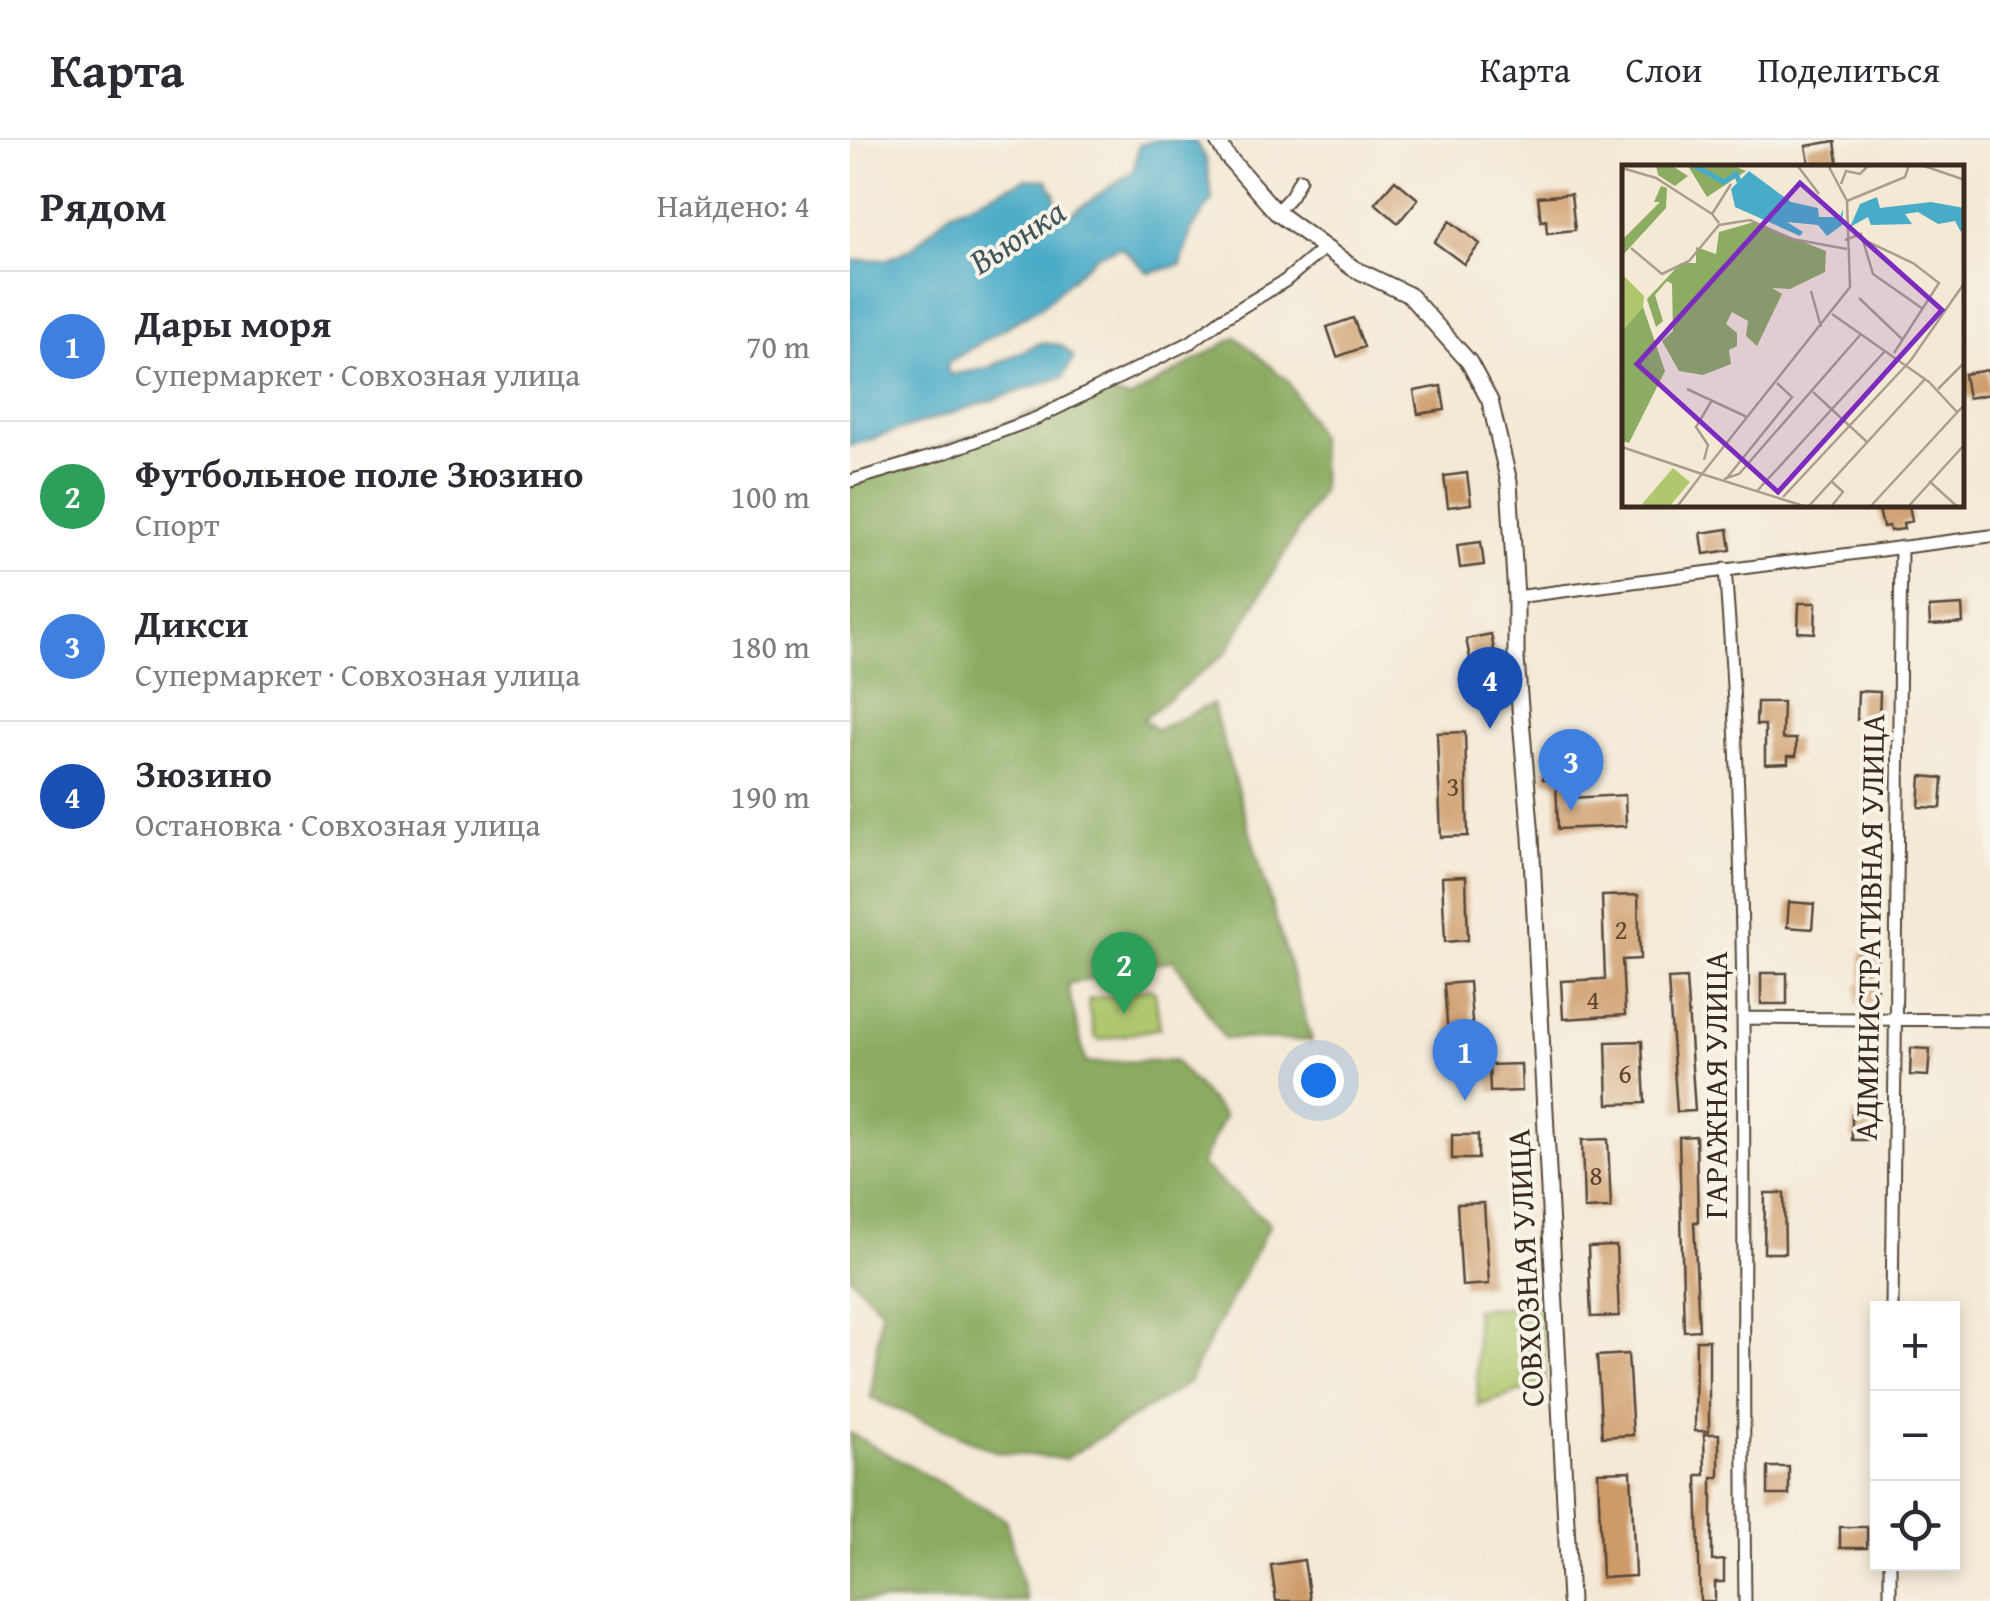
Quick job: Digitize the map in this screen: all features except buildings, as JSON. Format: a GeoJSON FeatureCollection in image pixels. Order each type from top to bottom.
{"type":"FeatureCollection","features":[{"type":"Feature","properties":{"kind":"street","name":"СОВХОЗНАЯ УЛИЦА"},"geometry":{"type":"LineString","coordinates":[[1217,140],[1276,212],[1353,268],[1410,295],[1468,362],[1490,401],[1509,482],[1570,1601]]}},
{"type":"Feature","properties":{"kind":"street"},"geometry":{"type":"LineString","coordinates":[[1276,212],[1300,179]]}},
{"type":"Feature","properties":{"kind":"street"},"geometry":{"type":"LineString","coordinates":[[850,481],[940,454],[1037,418],[1191,342],[1286,281],[1324,248]]}},
{"type":"Feature","properties":{"kind":"street"},"geometry":{"type":"LineString","coordinates":[[1516,597],[1990,536]]}},
{"type":"Feature","properties":{"kind":"street","name":"АДМИНИСТРАТИВНАЯ УЛИЦА"},"geometry":{"type":"LineString","coordinates":[[1892,1301],[1902,547]]}},
{"type":"Feature","properties":{"kind":"street","name":"ГАРАЖНАЯ УЛИЦА"},"geometry":{"type":"LineString","coordinates":[[1725,569],[1736,736],[1744,1018],[1745,1601]]}},
{"type":"Feature","properties":{"kind":"street"},"geometry":{"type":"LineString","coordinates":[[1744,1018],[1990,1020]]}},
{"type":"Feature","properties":{"kind":"street"},"geometry":{"type":"LineString","coordinates":[[1890,1571],[1890,1601]]}},
{"type":"Feature","properties":{"kind":"green space"},"geometry":{"type":"Polygon","coordinates":[[[1236,337],[1288,381],[1318,435],[1322,489],[1227,652],[1143,719],[1156,730],[1212,704],[1312,1041],[1224,1038],[1174,960],[1067,984],[1086,1063],[1174,1060],[1224,1116],[1201,1165],[1270,1224],[1187,1384],[1065,1459],[997,1452],[871,1398],[881,1309],[850,1276],[850,480],[1098,389],[1129,399],[1236,337]]]}},
{"type":"Feature","properties":{"kind":"green space"},"geometry":{"type":"Polygon","coordinates":[[[1151,988],[1155,992],[1160,1028],[1100,1040],[1095,1037],[1089,999],[1151,988]]]}},
{"type":"Feature","properties":{"kind":"green space"},"geometry":{"type":"Polygon","coordinates":[[[1542,1305],[1546,1383],[1478,1406],[1475,1309],[1542,1305]]]}},
{"type":"Feature","properties":{"kind":"green space"},"geometry":{"type":"Polygon","coordinates":[[[850,1433],[1005,1519],[1027,1601],[850,1601],[850,1433]]]}},
{"type":"Feature","properties":{"kind":"water","name":"Вьюнка"},"geometry":{"type":"Polygon","coordinates":[[[1157,140],[1194,140],[1206,159],[1212,200],[1191,231],[1181,265],[1149,273],[1121,247],[1097,255],[1042,306],[947,363],[949,375],[988,368],[1040,343],[1061,345],[1074,357],[1063,377],[850,446],[850,261],[888,259],[912,248],[950,212],[1026,179],[1047,180],[1055,194],[1058,215],[1071,214],[1133,171],[1139,145],[1157,140]]]}},
{"type":"Feature","properties":{"kind":"place","name":"Зюзино"},"geometry":{"type":"Point","coordinates":[1490,729]}},
{"type":"Feature","properties":{"kind":"place","name":"Дикси"},"geometry":{"type":"Point","coordinates":[1571,811]}},
{"type":"Feature","properties":{"kind":"place","name":"Футбольное поле Зюзино"},"geometry":{"type":"Point","coordinates":[1124,1014]}},
{"type":"Feature","properties":{"kind":"place","name":"Дары моря"},"geometry":{"type":"Point","coordinates":[1465,1101]}}]}
